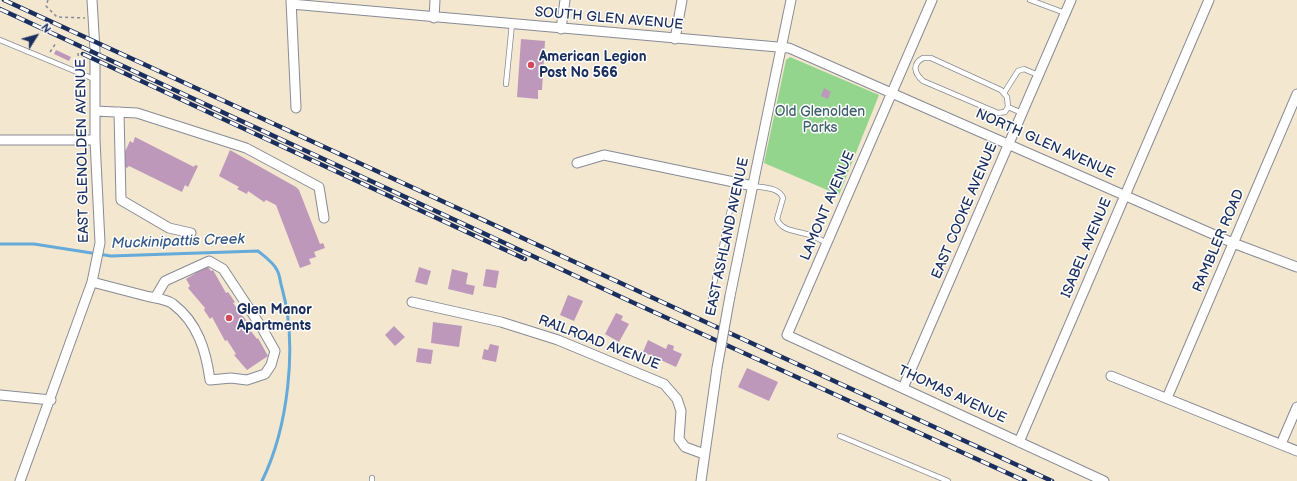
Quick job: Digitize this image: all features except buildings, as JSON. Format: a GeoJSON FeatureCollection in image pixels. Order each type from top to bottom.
{"type":"FeatureCollection","features":[{"type":"Feature","properties":{"kind":"street","name":"EAST GLENOLDEN AVENUE"},"geometry":{"type":"LineString","coordinates":[[20,481],[51,400],[92,282],[100,244],[95,140],[95,79],[92,0]]}},
{"type":"Feature","properties":{"kind":"street"},"geometry":{"type":"LineString","coordinates":[[434,18],[435,0]]}},
{"type":"Feature","properties":{"kind":"street"},"geometry":{"type":"LineString","coordinates":[[561,29],[565,0]]}},
{"type":"Feature","properties":{"kind":"street"},"geometry":{"type":"LineString","coordinates":[[675,39],[682,0]]}},
{"type":"Feature","properties":{"kind":"street","name":"EAST ASHLAND AVENUE"},"geometry":{"type":"LineString","coordinates":[[701,481],[717,368],[730,296],[791,0]]}},
{"type":"Feature","properties":{"kind":"street","name":"LAMONT AVENUE"},"geometry":{"type":"LineString","coordinates":[[787,335],[932,0]]}},
{"type":"Feature","properties":{"kind":"street","name":"EAST COOKE AVENUE"},"geometry":{"type":"LineString","coordinates":[[903,388],[1071,0]]}},
{"type":"Feature","properties":{"kind":"street","name":"ISABEL AVENUE"},"geometry":{"type":"LineString","coordinates":[[1019,442],[1209,0]]}},
{"type":"Feature","properties":{"kind":"street"},"geometry":{"type":"LineString","coordinates":[[291,2],[296,108]]}},
{"type":"Feature","properties":{"kind":"street","name":"SOUTH GLEN AVENUE"},"geometry":{"type":"LineString","coordinates":[[291,2],[434,18],[781,47]]}},
{"type":"Feature","properties":{"kind":"street","name":"NORTH GLEN AVENUE"},"geometry":{"type":"LineString","coordinates":[[781,47],[796,50],[1233,243],[1297,267]]}},
{"type":"Feature","properties":{"kind":"street","name":"RAMBLER ROAD"},"geometry":{"type":"LineString","coordinates":[[1167,398],[1297,94]]}},
{"type":"Feature","properties":{"kind":"street"},"geometry":{"type":"LineString","coordinates":[[95,111],[137,113],[246,148],[319,187],[324,218]]}},
{"type":"Feature","properties":{"kind":"street"},"geometry":{"type":"LineString","coordinates":[[119,112],[121,200],[169,228],[191,233]]}},
{"type":"Feature","properties":{"kind":"street"},"geometry":{"type":"LineString","coordinates":[[0,140],[95,140]]}},
{"type":"Feature","properties":{"kind":"street"},"geometry":{"type":"LineString","coordinates":[[577,164],[604,155],[753,186]]}},
{"type":"Feature","properties":{"kind":"street"},"geometry":{"type":"LineString","coordinates":[[92,282],[172,303],[192,323],[206,353],[210,380],[231,378],[247,380],[265,374],[271,365],[275,351],[258,322],[222,269],[210,261],[165,281],[155,298]]}},
{"type":"Feature","properties":{"kind":"street","name":"RAILROAD AVENUE"},"geometry":{"type":"LineString","coordinates":[[412,302],[501,322],[558,340],[664,384],[677,400],[681,411],[679,439],[686,447],[704,454]]}},
{"type":"Feature","properties":{"kind":"street","name":"THOMAS AVENUE"},"geometry":{"type":"LineString","coordinates":[[787,335],[1104,481]]}},
{"type":"Feature","properties":{"kind":"street"},"geometry":{"type":"LineString","coordinates":[[1111,376],[1297,451]]}},
{"type":"Feature","properties":{"kind":"street"},"geometry":{"type":"LineString","coordinates":[[0,395],[51,400]]}},
{"type":"Feature","properties":{"kind":"street"},"geometry":{"type":"LineString","coordinates":[[1281,444],[1297,407]]}},
{"type":"Feature","properties":{"kind":"lane"},"geometry":{"type":"LineString","coordinates":[[1030,0],[1065,13]]}},
{"type":"Feature","properties":{"kind":"lane"},"geometry":{"type":"LineString","coordinates":[[506,84],[512,24]]}},
{"type":"Feature","properties":{"kind":"lane"},"geometry":{"type":"LineString","coordinates":[[0,40],[95,79]]}},
{"type":"Feature","properties":{"kind":"lane"},"geometry":{"type":"LineString","coordinates":[[907,58],[916,63]]}},
{"type":"Feature","properties":{"kind":"lane"},"geometry":{"type":"LineString","coordinates":[[923,58],[931,58],[1000,90],[1004,93],[1008,107],[1005,112],[998,113],[923,81],[916,72],[916,63],[923,58]]}},
{"type":"Feature","properties":{"kind":"lane"},"geometry":{"type":"LineString","coordinates":[[1004,93],[1018,71],[1024,69],[1038,75]]}},
{"type":"Feature","properties":{"kind":"lane"},"geometry":{"type":"LineString","coordinates":[[1008,107],[1022,113]]}},
{"type":"Feature","properties":{"kind":"lane"},"geometry":{"type":"LineString","coordinates":[[711,298],[736,182]]}},
{"type":"Feature","properties":{"kind":"lane"},"geometry":{"type":"LineString","coordinates":[[753,186],[775,190],[782,195],[783,198],[777,219],[781,225],[796,233],[810,235],[827,243]]}},
{"type":"Feature","properties":{"kind":"lane"},"geometry":{"type":"LineString","coordinates":[[840,436],[948,481]]}},
{"type":"Feature","properties":{"kind":"path"},"geometry":{"type":"LineString","coordinates":[[48,0],[46,6],[57,17],[85,18]]}},
{"type":"Feature","properties":{"kind":"path"},"geometry":{"type":"LineString","coordinates":[[46,59],[56,43]]}},
{"type":"Feature","properties":{"kind":"path"},"geometry":{"type":"LineString","coordinates":[[78,53],[80,73]]}},
{"type":"Feature","properties":{"kind":"green space","name":"Old Glenolden Parks"},"geometry":{"type":"Polygon","coordinates":[[[790,57],[879,95],[839,195],[764,163],[786,60],[790,57]]]}},
{"type":"Feature","properties":{"kind":"waterway","name":"Muckinipattis Creek"},"geometry":{"type":"LineString","coordinates":[[0,244],[34,244],[111,256],[258,251],[268,259],[279,274],[287,310],[290,360],[284,412],[271,460],[262,481]]}},
{"type":"Feature","properties":{"kind":"railway"},"geometry":{"type":"LineString","coordinates":[[4,0],[1052,481]]}},
{"type":"Feature","properties":{"kind":"railway"},"geometry":{"type":"LineString","coordinates":[[0,9],[634,303],[1025,481]]}},
{"type":"Feature","properties":{"kind":"railway"},"geometry":{"type":"LineString","coordinates":[[83,54],[525,259]]}},
{"type":"Feature","properties":{"kind":"place","name":"American Legion Post No 566"},"geometry":{"type":"Point","coordinates":[531,65]}},
{"type":"Feature","properties":{"kind":"place","name":"Glen Manor Apartments"},"geometry":{"type":"Point","coordinates":[229,318]}}]}
